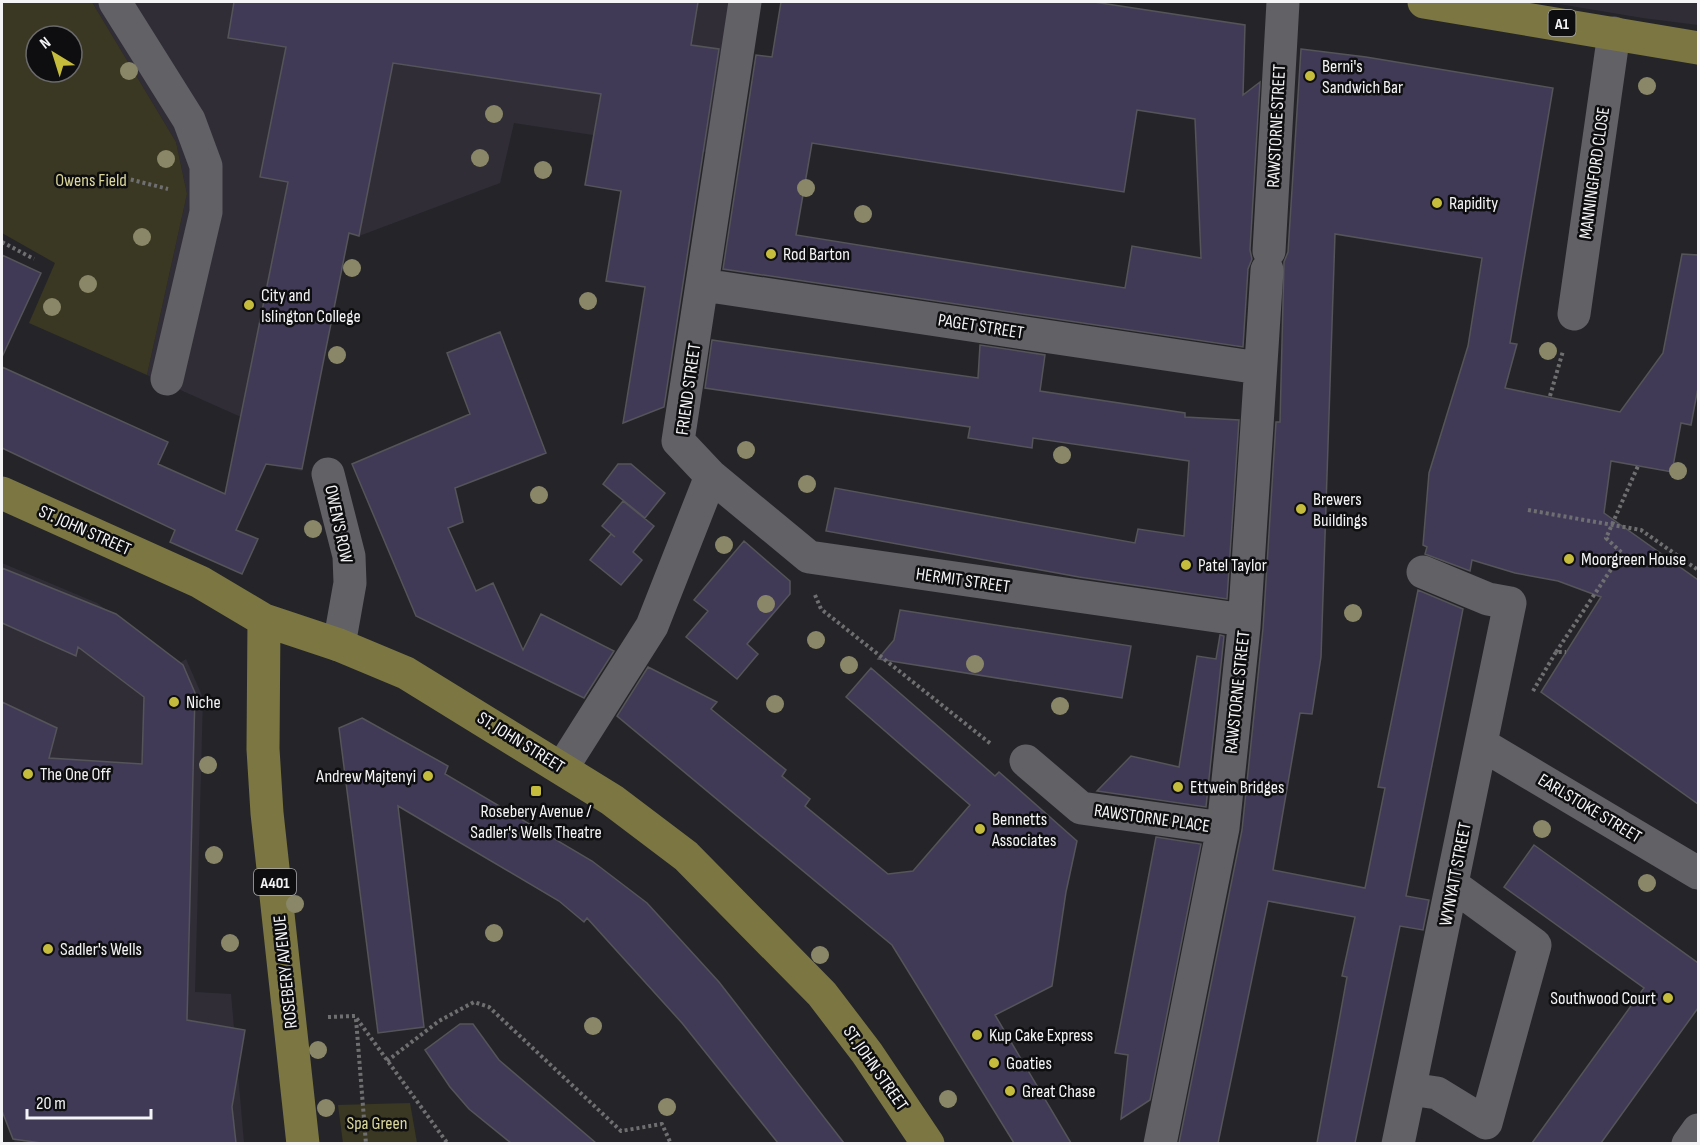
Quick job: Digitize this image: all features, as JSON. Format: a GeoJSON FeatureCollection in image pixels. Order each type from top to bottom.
{"type":"FeatureCollection","features":[{"type":"Feature","properties":{"kind":"main road","name":"A1"},"geometry":{"type":"LineString","coordinates":[[1425,2],[1533,10],[1614,33],[1698,48]]}},
{"type":"Feature","properties":{"kind":"main road","name":"ST. JOHN STREET"},"geometry":{"type":"LineString","coordinates":[[2,493],[200,582],[264,620],[339,645],[415,678],[612,800],[686,856],[822,994],[848,1028],[924,1142]]}},
{"type":"Feature","properties":{"kind":"main road","name":"ROSEBERY AVENUE"},"geometry":{"type":"LineString","coordinates":[[264,620],[263,749],[267,813],[303,1143]]}},
{"type":"Feature","properties":{"kind":"street"},"geometry":{"type":"LineString","coordinates":[[116,2],[189,120],[206,166],[206,212],[167,379]]}},
{"type":"Feature","properties":{"kind":"street","name":"FRIEND STREET"},"geometry":{"type":"LineString","coordinates":[[711,476],[678,441],[745,2]]}},
{"type":"Feature","properties":{"kind":"street","name":"RAWSTORNE STREET"},"geometry":{"type":"LineString","coordinates":[[1160,1143],[1222,828],[1244,620],[1283,2]]}},
{"type":"Feature","properties":{"kind":"street","name":"MANNINGFORD CLOSE"},"geometry":{"type":"LineString","coordinates":[[1574,314],[1614,33]]}},
{"type":"Feature","properties":{"kind":"street","name":"PAGET STREET"},"geometry":{"type":"LineString","coordinates":[[705,269],[1259,368]]}},
{"type":"Feature","properties":{"kind":"street","name":"OWEN'S ROW"},"geometry":{"type":"LineString","coordinates":[[328,474],[349,556],[350,583],[339,645]]}},
{"type":"Feature","properties":{"kind":"street"},"geometry":{"type":"LineString","coordinates":[[562,768],[652,626],[711,476]]}},
{"type":"Feature","properties":{"kind":"street","name":"HERMIT STREET"},"geometry":{"type":"LineString","coordinates":[[711,476],[809,557],[1244,620]]}},
{"type":"Feature","properties":{"kind":"street","name":"WYNYATT STREET"},"geometry":{"type":"LineString","coordinates":[[1398,1143],[1454,885],[1510,603],[1488,599],[1423,572]]}},
{"type":"Feature","properties":{"kind":"street","name":"EARLSTOKE STREET"},"geometry":{"type":"LineString","coordinates":[[1481,744],[1698,873]]}},
{"type":"Feature","properties":{"kind":"street","name":"RAWSTORNE PLACE"},"geometry":{"type":"LineString","coordinates":[[1026,761],[1081,808],[1222,828]]}},
{"type":"Feature","properties":{"kind":"street"},"geometry":{"type":"LineString","coordinates":[[1410,1089],[1437,1093],[1486,1123],[1535,945],[1454,885]]}},
{"type":"Feature","properties":{"kind":"street"},"geometry":{"type":"LineString","coordinates":[[1688,1143],[1698,1130]]}},
{"type":"Feature","properties":{"kind":"path"},"geometry":{"type":"LineString","coordinates":[[2,242],[34,259]]}},
{"type":"Feature","properties":{"kind":"path"},"geometry":{"type":"LineString","coordinates":[[1550,396],[1574,314]]}},
{"type":"Feature","properties":{"kind":"path"},"geometry":{"type":"LineString","coordinates":[[1556,652],[1622,553],[1606,538],[1638,466]]}},
{"type":"Feature","properties":{"kind":"path"},"geometry":{"type":"LineString","coordinates":[[1527,510],[1641,530],[1698,570]]}},
{"type":"Feature","properties":{"kind":"path"},"geometry":{"type":"LineString","coordinates":[[814,591],[821,609],[1012,761],[1026,761]]}},
{"type":"Feature","properties":{"kind":"path"},"geometry":{"type":"LineString","coordinates":[[387,1061],[439,1021],[474,1002],[489,1007],[621,1131],[662,1124],[671,1143]]}},
{"type":"Feature","properties":{"kind":"path"},"geometry":{"type":"LineString","coordinates":[[291,1019],[356,1017]]}},
{"type":"Feature","properties":{"kind":"path"},"geometry":{"type":"LineString","coordinates":[[356,1017],[448,1143]]}},
{"type":"Feature","properties":{"kind":"path"},"geometry":{"type":"LineString","coordinates":[[356,1017],[360,1104],[366,1143]]}},
{"type":"Feature","properties":{"kind":"shaded area","name":"City and Islington College"},"geometry":{"type":"Polygon","coordinates":[[[92,2],[729,2],[712,153],[514,123],[500,183],[359,236],[349,234],[302,471],[233,458],[241,417],[147,375],[187,194],[176,142],[92,2]]]}},
{"type":"Feature","properties":{"kind":"shaded area"},"geometry":{"type":"Polygon","coordinates":[[[1547,2],[1698,2],[1698,25],[1643,18],[1547,2]]]}},
{"type":"Feature","properties":{"kind":"shaded area"},"geometry":{"type":"Polygon","coordinates":[[[2,563],[97,603],[180,663],[186,659],[203,698],[195,992],[231,994],[244,1143],[15,1143],[2,1111],[2,563]]]}},
{"type":"Feature","properties":{"kind":"green space","name":"Owens Field"},"geometry":{"type":"Polygon","coordinates":[[[2,2],[92,2],[176,142],[187,194],[147,375],[29,323],[55,263],[2,233],[2,2]]]}},
{"type":"Feature","properties":{"kind":"green space","name":"Spa Green"},"geometry":{"type":"Polygon","coordinates":[[[410,1103],[417,1143],[343,1143],[338,1105],[410,1103]]]}},
{"type":"Feature","properties":{"kind":"building"},"geometry":{"type":"Polygon","coordinates":[[[234,2],[698,2],[691,45],[719,49],[664,407],[623,423],[645,287],[606,281],[621,191],[585,185],[601,94],[393,63],[359,236],[349,233],[302,469],[266,464],[236,530],[258,539],[242,574],[170,542],[175,530],[2,448],[2,367],[168,442],[158,464],[225,494],[288,182],[260,177],[286,47],[228,38],[234,2]]]}},
{"type":"Feature","properties":{"kind":"building"},"geometry":{"type":"Polygon","coordinates":[[[781,2],[1094,2],[1245,25],[1243,95],[1260,82],[1250,250],[1252,259],[1248,269],[1243,347],[723,269],[756,55],[772,57],[781,2]],[[1137,110],[1124,192],[812,143],[796,235],[1125,288],[1132,246],[1201,258],[1195,119],[1137,110]]]}},
{"type":"Feature","properties":{"kind":"building"},"geometry":{"type":"Polygon","coordinates":[[[1301,49],[1366,57],[1553,88],[1510,343],[1517,344],[1505,388],[1620,412],[1663,353],[1682,254],[1698,255],[1698,388],[1691,425],[1681,423],[1672,472],[1611,461],[1604,513],[1698,580],[1698,804],[1541,692],[1601,597],[1558,581],[1515,573],[1472,560],[1470,571],[1425,554],[1427,547],[1423,545],[1429,473],[1468,346],[1482,258],[1335,234],[1321,657],[1312,714],[1300,713],[1273,870],[1365,888],[1385,788],[1378,787],[1418,590],[1463,609],[1406,896],[1429,900],[1423,930],[1400,926],[1355,1143],[1317,1143],[1347,977],[1342,976],[1355,917],[1268,901],[1218,1143],[1179,1143],[1242,830],[1263,628],[1276,422],[1280,422],[1284,262],[1288,252],[1301,49]]]}},
{"type":"Feature","properties":{"kind":"building"},"geometry":{"type":"Polygon","coordinates":[[[2,255],[41,273],[2,357],[2,255]]]}},
{"type":"Feature","properties":{"kind":"building"},"geometry":{"type":"Polygon","coordinates":[[[500,332],[546,453],[455,488],[463,522],[448,528],[476,591],[493,583],[523,650],[541,614],[614,651],[584,698],[416,616],[352,464],[470,414],[447,353],[500,332]]]}},
{"type":"Feature","properties":{"kind":"building"},"geometry":{"type":"Polygon","coordinates":[[[712,340],[978,378],[980,345],[1045,355],[1040,391],[1185,413],[1185,417],[1239,420],[1227,599],[1079,577],[826,531],[835,488],[1135,543],[1138,529],[1184,536],[1189,461],[1033,438],[1032,448],[968,438],[970,427],[705,388],[712,340]]]}},
{"type":"Feature","properties":{"kind":"building"},"geometry":{"type":"Polygon","coordinates":[[[618,464],[631,464],[665,493],[645,518],[603,484],[618,464]]]}},
{"type":"Feature","properties":{"kind":"building"},"geometry":{"type":"Polygon","coordinates":[[[623,501],[654,526],[633,552],[642,560],[621,585],[590,560],[611,534],[615,537],[602,526],[623,501]]]}},
{"type":"Feature","properties":{"kind":"building"},"geometry":{"type":"Polygon","coordinates":[[[744,541],[790,581],[790,594],[747,644],[758,654],[737,679],[686,637],[708,611],[694,600],[744,541]]]}},
{"type":"Feature","properties":{"kind":"building"},"geometry":{"type":"Polygon","coordinates":[[[2,568],[116,614],[183,665],[195,693],[187,1020],[245,1030],[232,1107],[236,1143],[41,1143],[13,1139],[2,1111],[2,702],[57,728],[49,758],[142,764],[144,697],[78,647],[76,656],[2,623],[2,568]]]}},
{"type":"Feature","properties":{"kind":"building"},"geometry":{"type":"Polygon","coordinates":[[[900,610],[1131,646],[1122,698],[878,659],[894,640],[900,610]]]}},
{"type":"Feature","properties":{"kind":"building"},"geometry":{"type":"Polygon","coordinates":[[[1220,635],[1224,636],[1206,807],[1097,791],[1131,756],[1179,767],[1197,656],[1216,659],[1220,635]]]}},
{"type":"Feature","properties":{"kind":"building"},"geometry":{"type":"Polygon","coordinates":[[[648,667],[717,702],[711,709],[786,770],[782,776],[810,799],[805,806],[888,874],[913,871],[970,805],[846,697],[871,668],[995,776],[999,772],[1077,841],[1066,892],[1052,986],[995,1015],[1071,1143],[1014,1143],[892,945],[617,716],[648,667]]]}},
{"type":"Feature","properties":{"kind":"building"},"geometry":{"type":"Polygon","coordinates":[[[362,718],[448,766],[445,774],[592,861],[647,903],[719,982],[844,1143],[778,1143],[682,1023],[587,918],[584,922],[559,901],[398,806],[424,1027],[378,1033],[339,728],[362,718]]]}},
{"type":"Feature","properties":{"kind":"building"},"geometry":{"type":"Polygon","coordinates":[[[1156,837],[1201,844],[1150,1100],[1121,1119],[1128,1055],[1115,1053],[1156,837]]]}},
{"type":"Feature","properties":{"kind":"building","name":"Southwood Court"},"geometry":{"type":"Polygon","coordinates":[[[1534,845],[1698,963],[1698,1008],[1601,1143],[1532,1143],[1644,988],[1504,887],[1534,845]]]}},
{"type":"Feature","properties":{"kind":"building"},"geometry":{"type":"Polygon","coordinates":[[[460,1024],[473,1024],[499,1060],[596,1143],[511,1143],[469,1109],[450,1087],[425,1050],[460,1024]]]}},
{"type":"Feature","properties":{"kind":"place","name":"Berni's Sandwich Bar"},"geometry":{"type":"Point","coordinates":[1310,76]}},
{"type":"Feature","properties":{"kind":"place","name":"Rapidity"},"geometry":{"type":"Point","coordinates":[1437,203]}},
{"type":"Feature","properties":{"kind":"place","name":"Rod Barton"},"geometry":{"type":"Point","coordinates":[771,254]}},
{"type":"Feature","properties":{"kind":"place","name":"City and Islington College"},"geometry":{"type":"Point","coordinates":[249,305]}},
{"type":"Feature","properties":{"kind":"place","name":"Brewers Buildings"},"geometry":{"type":"Point","coordinates":[1301,509]}},
{"type":"Feature","properties":{"kind":"place","name":"Moorgreen House"},"geometry":{"type":"Point","coordinates":[1569,559]}},
{"type":"Feature","properties":{"kind":"place","name":"Patel Taylor"},"geometry":{"type":"Point","coordinates":[1186,565]}},
{"type":"Feature","properties":{"kind":"place","name":"Niche"},"geometry":{"type":"Point","coordinates":[174,702]}},
{"type":"Feature","properties":{"kind":"place","name":"The One Off"},"geometry":{"type":"Point","coordinates":[28,774]}},
{"type":"Feature","properties":{"kind":"place","name":"Andrew Majtenyi"},"geometry":{"type":"Point","coordinates":[428,776]}},
{"type":"Feature","properties":{"kind":"place","name":"Ettwein Bridges"},"geometry":{"type":"Point","coordinates":[1178,787]}},
{"type":"Feature","properties":{"kind":"place","name":"Rosebery Avenue / Sadler's Wells Theatre"},"geometry":{"type":"Point","coordinates":[536,791]}},
{"type":"Feature","properties":{"kind":"place","name":"Bennetts Associates"},"geometry":{"type":"Point","coordinates":[980,829]}},
{"type":"Feature","properties":{"kind":"place","name":"Sadler's Wells"},"geometry":{"type":"Point","coordinates":[48,949]}},
{"type":"Feature","properties":{"kind":"place","name":"Southwood Court"},"geometry":{"type":"Point","coordinates":[1668,998]}},
{"type":"Feature","properties":{"kind":"place","name":"Kup Cake Express"},"geometry":{"type":"Point","coordinates":[977,1035]}},
{"type":"Feature","properties":{"kind":"place","name":"Goaties"},"geometry":{"type":"Point","coordinates":[994,1063]}},
{"type":"Feature","properties":{"kind":"place","name":"Great Chase"},"geometry":{"type":"Point","coordinates":[1010,1091]}}]}
